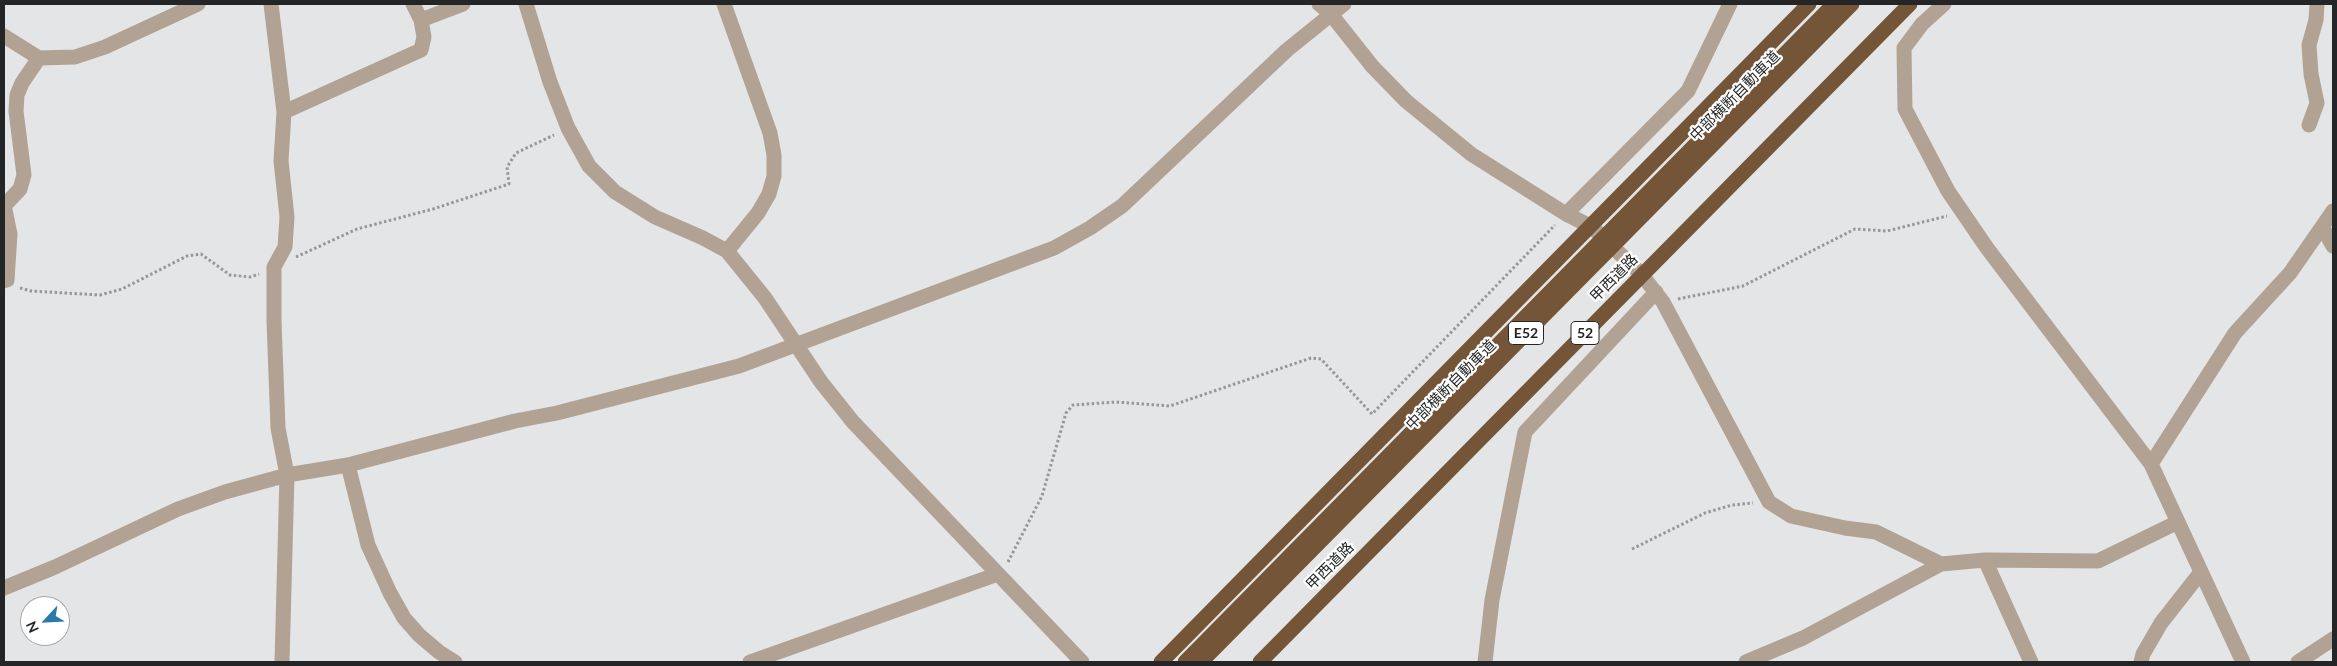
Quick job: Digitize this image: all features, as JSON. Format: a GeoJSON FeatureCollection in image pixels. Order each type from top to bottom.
{"type":"FeatureCollection","features":[{"type":"Feature","properties":{"kind":"highway"},"geometry":{"type":"LineString","coordinates":[[1161,662],[1592,227],[1809,4]]}},
{"type":"Feature","properties":{"kind":"highway","name":"中部横断自動車道"},"geometry":{"type":"LineString","coordinates":[[1184,662],[1834,4]]}},
{"type":"Feature","properties":{"kind":"highway","name":"中部横断自動車道"},"geometry":{"type":"LineString","coordinates":[[1201,662],[1852,4]]}},
{"type":"Feature","properties":{"kind":"highway","name":"甲西道路"},"geometry":{"type":"LineString","coordinates":[[1260,662],[1910,4]]}},
{"type":"Feature","properties":{"kind":"street"},"geometry":{"type":"LineString","coordinates":[[4,36],[39,58],[75,57],[105,47],[198,4]]}},
{"type":"Feature","properties":{"kind":"street"},"geometry":{"type":"LineString","coordinates":[[271,4],[284,112],[281,161],[287,217],[285,247],[274,267],[278,428],[287,475],[282,662]]}},
{"type":"Feature","properties":{"kind":"street"},"geometry":{"type":"LineString","coordinates":[[284,112],[421,50],[424,37],[421,20],[413,4]]}},
{"type":"Feature","properties":{"kind":"street"},"geometry":{"type":"LineString","coordinates":[[421,20],[463,4]]}},
{"type":"Feature","properties":{"kind":"street"},"geometry":{"type":"LineString","coordinates":[[526,4],[550,82],[568,128],[589,166],[615,192],[655,217],[703,238],[727,251],[765,298],[796,346],[853,422],[1082,662]]}},
{"type":"Feature","properties":{"kind":"street"},"geometry":{"type":"LineString","coordinates":[[724,4],[770,133],[774,154],[774,176],[769,194],[758,213],[727,251]]}},
{"type":"Feature","properties":{"kind":"street"},"geometry":{"type":"LineString","coordinates":[[4,588],[55,567],[178,509],[225,492],[287,475],[348,465],[514,421],[557,413],[739,366],[1054,248],[1090,228],[1122,206],[1287,50],[1324,8],[1344,4]]}},
{"type":"Feature","properties":{"kind":"street"},"geometry":{"type":"LineString","coordinates":[[1566,214],[1688,91],[1730,4]]}},
{"type":"Feature","properties":{"kind":"street"},"geometry":{"type":"LineString","coordinates":[[1944,4],[1922,24],[1904,48],[1905,109],[1948,191],[1987,248],[2151,464],[2243,662]]}},
{"type":"Feature","properties":{"kind":"street"},"geometry":{"type":"LineString","coordinates":[[2309,124],[2317,103],[2311,74],[2309,45],[2316,20],[2316,4]]}},
{"type":"Feature","properties":{"kind":"street"},"geometry":{"type":"LineString","coordinates":[[1324,8],[1372,66],[1406,101],[1471,154],[1566,214],[1592,227],[1642,275],[1660,297],[1769,502],[1791,516],[1845,528],[1876,532],[1941,564]]}},
{"type":"Feature","properties":{"kind":"street"},"geometry":{"type":"LineString","coordinates":[[4,281],[7,280],[10,234],[4,205],[20,190],[24,175],[16,111],[17,95],[22,83],[39,58]]}},
{"type":"Feature","properties":{"kind":"street"},"geometry":{"type":"LineString","coordinates":[[2151,464],[2235,333],[2290,273],[2333,212]]}},
{"type":"Feature","properties":{"kind":"street"},"geometry":{"type":"LineString","coordinates":[[2323,228],[2333,246]]}},
{"type":"Feature","properties":{"kind":"street"},"geometry":{"type":"LineString","coordinates":[[1485,662],[1492,600],[1525,432],[1660,297]]}},
{"type":"Feature","properties":{"kind":"street"},"geometry":{"type":"LineString","coordinates":[[348,465],[368,545],[390,593],[404,618],[419,635],[455,662]]}},
{"type":"Feature","properties":{"kind":"street"},"geometry":{"type":"LineString","coordinates":[[1746,662],[1803,638],[1941,564],[1985,560],[2098,561],[2178,522]]}},
{"type":"Feature","properties":{"kind":"street"},"geometry":{"type":"LineString","coordinates":[[1985,560],[2030,662]]}},
{"type":"Feature","properties":{"kind":"street"},"geometry":{"type":"LineString","coordinates":[[2141,662],[2143,654],[2161,623],[2201,572]]}},
{"type":"Feature","properties":{"kind":"street"},"geometry":{"type":"LineString","coordinates":[[750,662],[998,574]]}},
{"type":"Feature","properties":{"kind":"street"},"geometry":{"type":"LineString","coordinates":[[2298,662],[2333,639]]}},
{"type":"Feature","properties":{"kind":"path"},"geometry":{"type":"LineString","coordinates":[[1660,297],[1744,286],[1855,229],[1887,231],[1962,211]]}},
{"type":"Feature","properties":{"kind":"path"},"geometry":{"type":"LineString","coordinates":[[998,574],[1006,566],[1042,496],[1066,413],[1073,405],[1116,402],[1170,406],[1311,358],[1321,359],[1372,414],[1566,214]]}},
{"type":"Feature","properties":{"kind":"path"},"geometry":{"type":"LineString","coordinates":[[1632,549],[1704,513],[1732,505],[1769,502]]}}]}
